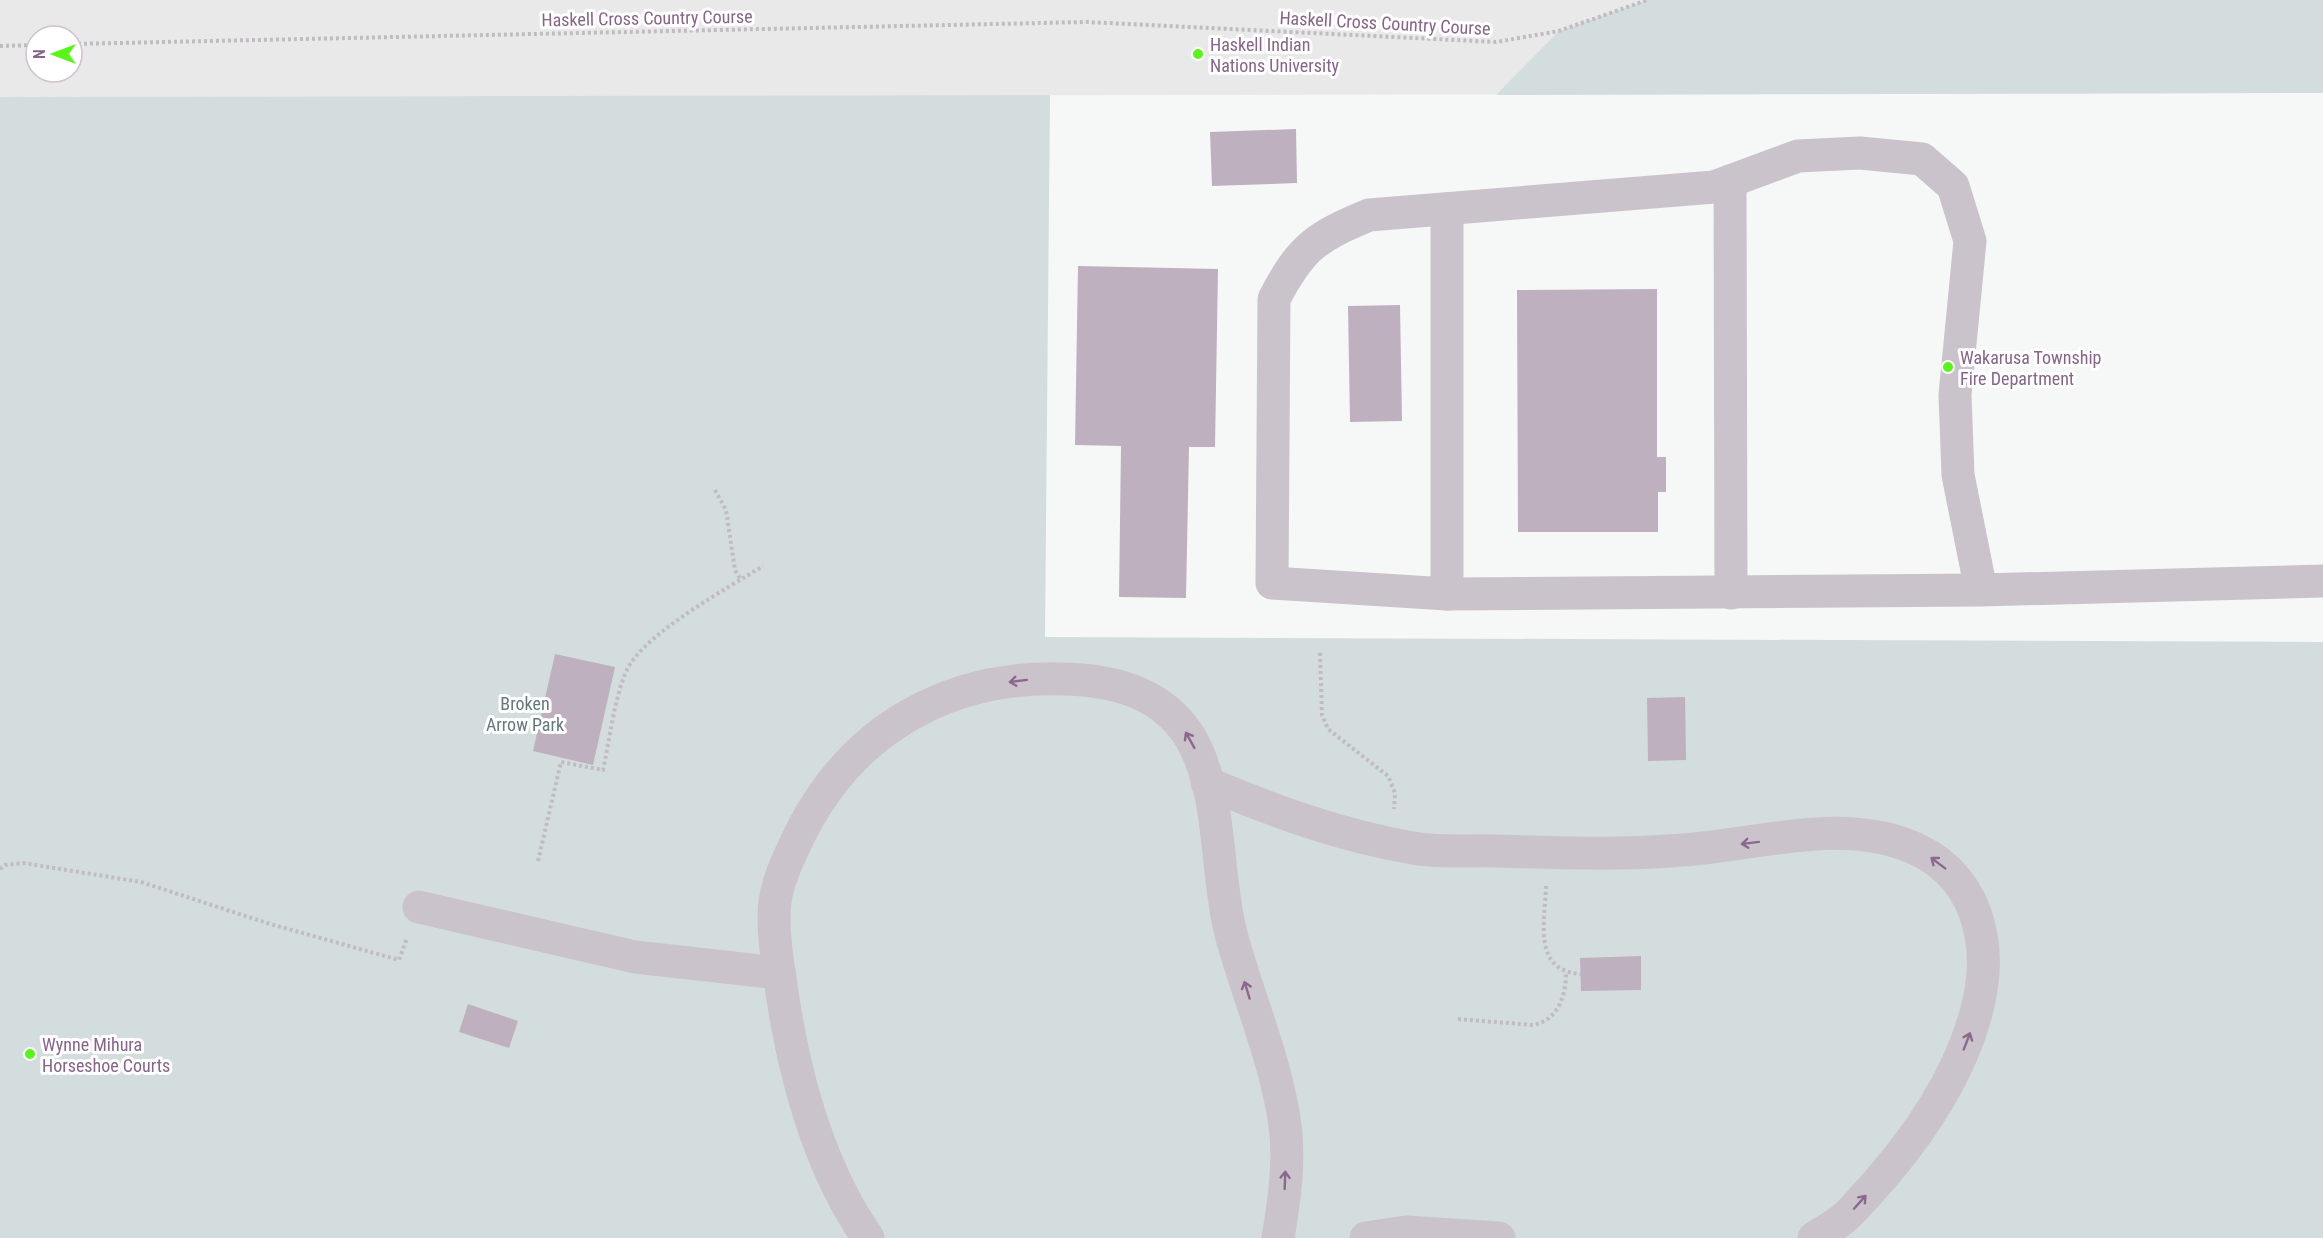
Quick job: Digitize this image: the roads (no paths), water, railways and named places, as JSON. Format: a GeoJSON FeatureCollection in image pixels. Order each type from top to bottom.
{"type":"FeatureCollection","features":[{"type":"Feature","properties":{"kind":"lane"},"geometry":{"type":"LineString","coordinates":[[1981,590],[1958,475],[1955,395],[1970,241],[1953,186],[1922,159],[1860,153],[1798,156],[1714,187],[1369,215],[1327,232],[1292,264],[1274,299],[1272,583],[1448,594],[1981,590],[2323,581]]}},
{"type":"Feature","properties":{"kind":"lane"},"geometry":{"type":"LineString","coordinates":[[1730,181],[1731,593]]}},
{"type":"Feature","properties":{"kind":"lane"},"geometry":{"type":"LineString","coordinates":[[1447,209],[1448,594]]}},
{"type":"Feature","properties":{"kind":"lane"},"geometry":{"type":"LineString","coordinates":[[868,1238],[828,1166],[805,1101],[784,1008],[775,947],[775,901],[787,859],[834,778],[871,740],[911,713],[945,696],[995,684],[1042,678],[1087,680],[1133,690],[1167,708],[1184,729],[1202,765],[1207,783],[1230,929],[1273,1075],[1285,1127],[1285,1186],[1278,1238]]}},
{"type":"Feature","properties":{"kind":"lane"},"geometry":{"type":"LineString","coordinates":[[1207,783],[1274,811],[1338,832],[1416,849],[1547,852],[1682,850],[1810,836],[1862,834],[1904,844],[1936,860],[1960,882],[1976,912],[1982,946],[1982,989],[1969,1038],[1948,1084],[1890,1168],[1846,1217],[1814,1238]]}},
{"type":"Feature","properties":{"kind":"lane"},"geometry":{"type":"LineString","coordinates":[[419,907],[635,957],[779,973]]}},
{"type":"Feature","properties":{"kind":"lane"},"geometry":{"type":"LineString","coordinates":[[1366,1238],[1406,1232],[1499,1238]]}},
{"type":"Feature","properties":{"kind":"place","name":"Haskell Indian Nations University"},"geometry":{"type":"Point","coordinates":[1198,54]}},
{"type":"Feature","properties":{"kind":"place","name":"Wakarusa Township Fire Department"},"geometry":{"type":"Point","coordinates":[1948,367]}},
{"type":"Feature","properties":{"kind":"place","name":"Wynne Mihura Horseshoe Courts"},"geometry":{"type":"Point","coordinates":[30,1054]}},
{"type":"Feature","properties":{"kind":"park label","name":"Broken Arrow Park"},"geometry":{"type":"Point","coordinates":[525,713]}}]}
